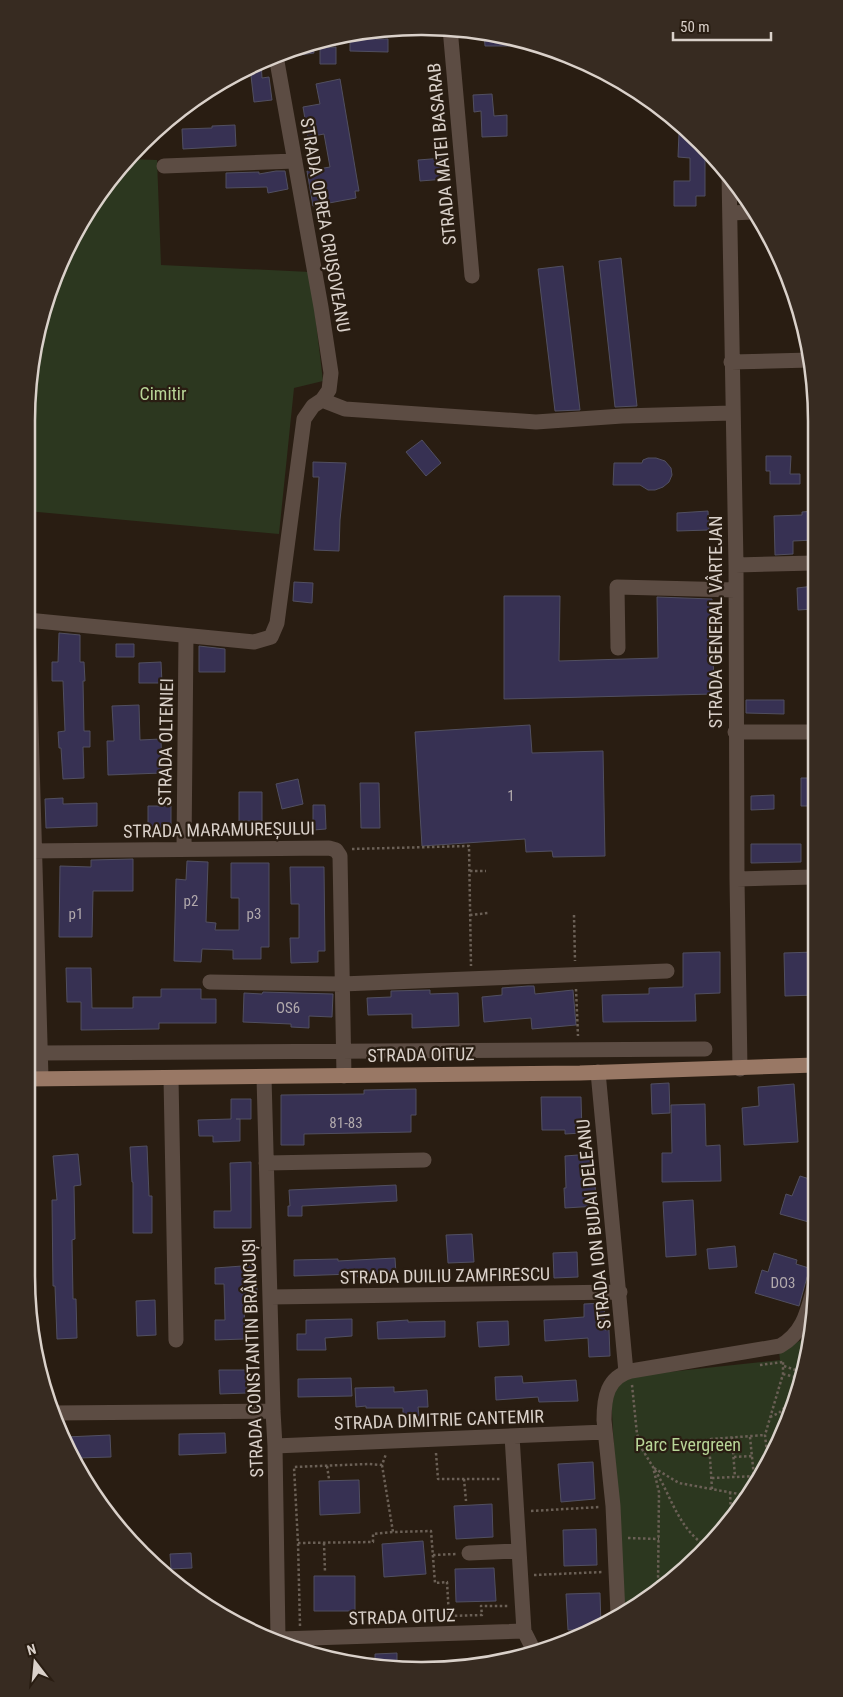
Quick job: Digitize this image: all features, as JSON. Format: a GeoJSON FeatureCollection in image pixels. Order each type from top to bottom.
{"type":"FeatureCollection","features":[{"type":"Feature","properties":{"kind":"main road","name":"STRADA OITUZ"},"geometry":{"type":"LineString","coordinates":[[35,1078],[598,1072],[808,1065]]}},
{"type":"Feature","properties":{"kind":"street","name":"STRADA MATEI BASARAB"},"geometry":{"type":"LineString","coordinates":[[451,36],[472,276]]}},
{"type":"Feature","properties":{"kind":"street","name":"STRADA OPREA CRUȘOVEANU"},"geometry":{"type":"LineString","coordinates":[[277,63],[322,308],[331,373],[329,390],[322,400]]}},
{"type":"Feature","properties":{"kind":"street"},"geometry":{"type":"LineString","coordinates":[[164,166],[295,161]]}},
{"type":"Feature","properties":{"kind":"street","name":"STRADA GENERAL VÂRTEJAN"},"geometry":{"type":"LineString","coordinates":[[729,188],[736,565],[736,879],[740,1068]]}},
{"type":"Feature","properties":{"kind":"street"},"geometry":{"type":"LineString","coordinates":[[730,213],[746,212]]}},
{"type":"Feature","properties":{"kind":"street"},"geometry":{"type":"LineString","coordinates":[[732,362],[803,360]]}},
{"type":"Feature","properties":{"kind":"street"},"geometry":{"type":"LineString","coordinates":[[35,621],[254,642],[271,637],[277,624],[304,419],[314,406],[322,400],[345,409],[536,422],[622,416],[732,413]]}},
{"type":"Feature","properties":{"kind":"street"},"geometry":{"type":"LineString","coordinates":[[736,565],[808,563]]}},
{"type":"Feature","properties":{"kind":"street"},"geometry":{"type":"LineString","coordinates":[[618,648],[618,587],[735,590]]}},
{"type":"Feature","properties":{"kind":"street","name":"STRADA OLTENIEI"},"geometry":{"type":"LineString","coordinates":[[184,849],[186,636]]}},
{"type":"Feature","properties":{"kind":"street"},"geometry":{"type":"LineString","coordinates":[[735,732],[808,732]]}},
{"type":"Feature","properties":{"kind":"street","name":"STRADA MARAMUREȘULUI"},"geometry":{"type":"LineString","coordinates":[[35,851],[329,848],[336,850],[340,856],[344,1076]]}},
{"type":"Feature","properties":{"kind":"street"},"geometry":{"type":"LineString","coordinates":[[736,879],[808,877]]}},
{"type":"Feature","properties":{"kind":"street"},"geometry":{"type":"LineString","coordinates":[[35,941],[40,1053],[35,1074]]}},
{"type":"Feature","properties":{"kind":"street"},"geometry":{"type":"LineString","coordinates":[[210,982],[342,984],[667,972]]}},
{"type":"Feature","properties":{"kind":"street"},"geometry":{"type":"LineString","coordinates":[[40,1053],[705,1050]]}},
{"type":"Feature","properties":{"kind":"street","name":"STRADA ION BUDAI DELEANU"},"geometry":{"type":"LineString","coordinates":[[598,1072],[629,1371]]}},
{"type":"Feature","properties":{"kind":"street","name":"STRADA CONSTANTIN BRÂNCUȘI"},"geometry":{"type":"LineString","coordinates":[[264,1077],[279,1635]]}},
{"type":"Feature","properties":{"kind":"street"},"geometry":{"type":"LineString","coordinates":[[170,1078],[176,1340]]}},
{"type":"Feature","properties":{"kind":"street"},"geometry":{"type":"LineString","coordinates":[[266,1163],[424,1160]]}},
{"type":"Feature","properties":{"kind":"street","name":"STRADA DUILIU ZAMFIRESCU"},"geometry":{"type":"LineString","coordinates":[[270,1297],[620,1292]]}},
{"type":"Feature","properties":{"kind":"street"},"geometry":{"type":"LineString","coordinates":[[618,1608],[613,1506],[605,1432],[604,1406],[608,1387],[614,1380],[629,1371],[780,1346],[789,1341],[799,1330],[806,1316]]}},
{"type":"Feature","properties":{"kind":"street"},"geometry":{"type":"LineString","coordinates":[[60,1413],[272,1411]]}},
{"type":"Feature","properties":{"kind":"street","name":"STRADA DIMITRIE CANTEMIR"},"geometry":{"type":"LineString","coordinates":[[275,1446],[605,1432]]}},
{"type":"Feature","properties":{"kind":"street"},"geometry":{"type":"LineString","coordinates":[[512,1436],[524,1631],[531,1646]]}},
{"type":"Feature","properties":{"kind":"street"},"geometry":{"type":"LineString","coordinates":[[469,1553],[519,1551]]}},
{"type":"Feature","properties":{"kind":"street","name":"STRADA OITUZ"},"geometry":{"type":"LineString","coordinates":[[293,1640],[524,1631]]}},
{"type":"Feature","properties":{"kind":"path"},"geometry":{"type":"LineString","coordinates":[[336,850],[466,845],[470,849],[471,979]]}},
{"type":"Feature","properties":{"kind":"path"},"geometry":{"type":"LineString","coordinates":[[470,871],[486,871]]}},
{"type":"Feature","properties":{"kind":"path"},"geometry":{"type":"LineString","coordinates":[[470,916],[488,913]]}},
{"type":"Feature","properties":{"kind":"path"},"geometry":{"type":"LineString","coordinates":[[574,915],[579,1050]]}},
{"type":"Feature","properties":{"kind":"path"},"geometry":{"type":"LineString","coordinates":[[767,1449],[765,1435],[783,1374],[784,1366],[780,1346]]}},
{"type":"Feature","properties":{"kind":"path"},"geometry":{"type":"LineString","coordinates":[[784,1366],[796,1370]]}},
{"type":"Feature","properties":{"kind":"path"},"geometry":{"type":"LineString","coordinates":[[629,1371],[642,1449],[682,1524],[701,1543]]}},
{"type":"Feature","properties":{"kind":"path"},"geometry":{"type":"LineString","coordinates":[[783,1374],[795,1377]]}},
{"type":"Feature","properties":{"kind":"path"},"geometry":{"type":"LineString","coordinates":[[770,1417],[779,1414],[784,1409]]}},
{"type":"Feature","properties":{"kind":"path"},"geometry":{"type":"LineString","coordinates":[[712,1489],[710,1441],[713,1438],[765,1435]]}},
{"type":"Feature","properties":{"kind":"path"},"geometry":{"type":"LineString","coordinates":[[750,1436],[755,1471]]}},
{"type":"Feature","properties":{"kind":"path"},"geometry":{"type":"LineString","coordinates":[[732,1437],[735,1477]]}},
{"type":"Feature","properties":{"kind":"path"},"geometry":{"type":"LineString","coordinates":[[434,1439],[438,1479],[500,1480],[500,1488]]}},
{"type":"Feature","properties":{"kind":"path"},"geometry":{"type":"LineString","coordinates":[[390,1441],[382,1465],[392,1532]]}},
{"type":"Feature","properties":{"kind":"path"},"geometry":{"type":"LineString","coordinates":[[734,1457],[752,1456]]}},
{"type":"Feature","properties":{"kind":"path"},"geometry":{"type":"LineString","coordinates":[[300,1640],[294,1467],[382,1465]]}},
{"type":"Feature","properties":{"kind":"path"},"geometry":{"type":"LineString","coordinates":[[327,1466],[329,1479]]}},
{"type":"Feature","properties":{"kind":"path"},"geometry":{"type":"LineString","coordinates":[[653,1467],[679,1484],[740,1494]]}},
{"type":"Feature","properties":{"kind":"path"},"geometry":{"type":"LineString","coordinates":[[653,1467],[659,1492],[658,1581]]}},
{"type":"Feature","properties":{"kind":"path"},"geometry":{"type":"LineString","coordinates":[[712,1478],[751,1477]]}},
{"type":"Feature","properties":{"kind":"path"},"geometry":{"type":"LineString","coordinates":[[464,1479],[466,1501]]}},
{"type":"Feature","properties":{"kind":"path"},"geometry":{"type":"LineString","coordinates":[[730,1492],[731,1507]]}},
{"type":"Feature","properties":{"kind":"path"},"geometry":{"type":"LineString","coordinates":[[517,1512],[613,1506]]}},
{"type":"Feature","properties":{"kind":"path"},"geometry":{"type":"LineString","coordinates":[[298,1543],[373,1542],[373,1534],[431,1531],[435,1583],[447,1582],[449,1616],[482,1615],[481,1606],[509,1606]]}},
{"type":"Feature","properties":{"kind":"path"},"geometry":{"type":"LineString","coordinates":[[615,1537],[659,1539]]}},
{"type":"Feature","properties":{"kind":"path"},"geometry":{"type":"LineString","coordinates":[[324,1543],[325,1572]]}},
{"type":"Feature","properties":{"kind":"path"},"geometry":{"type":"LineString","coordinates":[[433,1555],[469,1553]]}},
{"type":"Feature","properties":{"kind":"path"},"geometry":{"type":"LineString","coordinates":[[520,1576],[617,1571]]}},
{"type":"Feature","properties":{"kind":"green space","name":"Cimitir"},"geometry":{"type":"Polygon","coordinates":[[[138,159],[157,160],[161,265],[310,272],[323,381],[294,388],[279,534],[35,512],[36,396],[42,346],[48,321],[64,274],[87,228],[115,186],[138,159]]]}},
{"type":"Feature","properties":{"kind":"green space","name":"Parc Evergreen"},"geometry":{"type":"Polygon","coordinates":[[[803,1339],[795,1376],[779,1423],[756,1469],[728,1511],[695,1549],[657,1582],[623,1605],[611,1395],[620,1380],[631,1376],[780,1360],[779,1351],[803,1339]]]}},
{"type":"Feature","properties":{"kind":"building"},"geometry":{"type":"Polygon","coordinates":[[[376,38],[388,39],[388,52],[350,51],[350,41],[376,38]]]}},
{"type":"Feature","properties":{"kind":"building"},"geometry":{"type":"Polygon","coordinates":[[[485,40],[514,46],[485,46],[485,40]]]}},
{"type":"Feature","properties":{"kind":"building"},"geometry":{"type":"Polygon","coordinates":[[[336,47],[336,64],[320,64],[321,48],[336,47]]]}},
{"type":"Feature","properties":{"kind":"building"},"geometry":{"type":"Polygon","coordinates":[[[314,50],[314,53],[300,55],[314,50]]]}},
{"type":"Feature","properties":{"kind":"building"},"geometry":{"type":"Polygon","coordinates":[[[261,70],[262,78],[269,77],[272,100],[254,102],[251,75],[261,70]]]}},
{"type":"Feature","properties":{"kind":"building"},"geometry":{"type":"Polygon","coordinates":[[[340,79],[359,191],[355,191],[356,198],[313,206],[307,171],[330,167],[324,134],[308,137],[303,107],[320,104],[316,84],[340,79]]]}},
{"type":"Feature","properties":{"kind":"building"},"geometry":{"type":"Polygon","coordinates":[[[492,94],[494,116],[507,115],[507,136],[482,137],[481,111],[474,112],[473,95],[492,94]]]}},
{"type":"Feature","properties":{"kind":"building"},"geometry":{"type":"Polygon","coordinates":[[[235,125],[236,146],[183,149],[182,129],[235,125]]]}},
{"type":"Feature","properties":{"kind":"building"},"geometry":{"type":"Polygon","coordinates":[[[679,134],[705,159],[705,196],[696,196],[696,206],[674,206],[674,181],[690,181],[690,158],[678,157],[679,134]]]}},
{"type":"Feature","properties":{"kind":"building"},"geometry":{"type":"Polygon","coordinates":[[[444,158],[446,179],[420,181],[418,160],[444,158]]]}},
{"type":"Feature","properties":{"kind":"building"},"geometry":{"type":"Polygon","coordinates":[[[285,171],[288,189],[268,193],[267,187],[226,188],[226,173],[259,172],[259,174],[285,171]]]}},
{"type":"Feature","properties":{"kind":"building"},"geometry":{"type":"Polygon","coordinates":[[[621,258],[637,406],[615,407],[599,261],[621,258]]]}},
{"type":"Feature","properties":{"kind":"building"},"geometry":{"type":"Polygon","coordinates":[[[563,266],[580,410],[555,411],[538,269],[563,266]]]}},
{"type":"Feature","properties":{"kind":"building"},"geometry":{"type":"Polygon","coordinates":[[[422,440],[441,463],[426,476],[406,452],[422,440]]]}},
{"type":"Feature","properties":{"kind":"building"},"geometry":{"type":"Polygon","coordinates":[[[766,456],[791,456],[790,474],[800,474],[800,484],[770,484],[770,471],[766,471],[766,456]]]}},
{"type":"Feature","properties":{"kind":"building"},"geometry":{"type":"Polygon","coordinates":[[[648,458],[665,461],[671,468],[672,475],[669,482],[663,487],[648,490],[640,485],[613,485],[614,463],[642,463],[643,460],[648,458]]]}},
{"type":"Feature","properties":{"kind":"building"},"geometry":{"type":"Polygon","coordinates":[[[313,462],[346,463],[339,551],[314,550],[319,477],[313,477],[313,462]]]}},
{"type":"Feature","properties":{"kind":"building"},"geometry":{"type":"Polygon","coordinates":[[[708,511],[709,530],[677,531],[677,513],[708,511]]]}},
{"type":"Feature","properties":{"kind":"building"},"geometry":{"type":"Polygon","coordinates":[[[802,512],[808,512],[808,540],[793,541],[793,554],[775,555],[774,516],[802,515],[802,512]]]}},
{"type":"Feature","properties":{"kind":"building"},"geometry":{"type":"Polygon","coordinates":[[[294,582],[313,583],[312,603],[293,601],[294,582]]]}},
{"type":"Feature","properties":{"kind":"building"},"geometry":{"type":"Polygon","coordinates":[[[808,587],[808,609],[798,610],[797,588],[808,587]]]}},
{"type":"Feature","properties":{"kind":"building"},"geometry":{"type":"Polygon","coordinates":[[[504,596],[560,596],[559,661],[658,658],[657,597],[712,599],[714,694],[504,699],[504,596]]]}},
{"type":"Feature","properties":{"kind":"building"},"geometry":{"type":"Polygon","coordinates":[[[59,633],[80,635],[80,662],[84,662],[85,681],[83,681],[84,731],[90,731],[90,747],[83,747],[84,778],[63,779],[58,732],[65,731],[63,681],[52,681],[52,662],[58,662],[59,633]]]}},
{"type":"Feature","properties":{"kind":"building"},"geometry":{"type":"Polygon","coordinates":[[[116,644],[134,644],[134,657],[116,657],[116,644]]]}},
{"type":"Feature","properties":{"kind":"building"},"geometry":{"type":"Polygon","coordinates":[[[199,646],[225,649],[225,672],[199,672],[199,646]]]}},
{"type":"Feature","properties":{"kind":"building"},"geometry":{"type":"Polygon","coordinates":[[[161,662],[162,683],[139,683],[139,663],[161,662]]]}},
{"type":"Feature","properties":{"kind":"building"},"geometry":{"type":"Polygon","coordinates":[[[746,700],[784,700],[784,714],[746,713],[746,700]]]}},
{"type":"Feature","properties":{"kind":"building"},"geometry":{"type":"Polygon","coordinates":[[[139,705],[140,740],[161,739],[162,773],[108,775],[107,741],[114,741],[112,706],[139,705]]]}},
{"type":"Feature","properties":{"kind":"building"},"geometry":{"type":"Polygon","coordinates":[[[530,725],[532,753],[603,751],[605,856],[553,857],[552,851],[526,852],[525,839],[422,846],[415,732],[530,725]]]}},
{"type":"Feature","properties":{"kind":"building"},"geometry":{"type":"Polygon","coordinates":[[[801,778],[808,778],[808,806],[801,806],[801,778]]]}},
{"type":"Feature","properties":{"kind":"building"},"geometry":{"type":"Polygon","coordinates":[[[298,779],[303,804],[282,809],[276,784],[298,779]]]}},
{"type":"Feature","properties":{"kind":"building"},"geometry":{"type":"Polygon","coordinates":[[[360,783],[379,783],[380,828],[361,828],[360,783]]]}},
{"type":"Feature","properties":{"kind":"building"},"geometry":{"type":"Polygon","coordinates":[[[239,792],[262,792],[262,821],[239,821],[239,792]]]}},
{"type":"Feature","properties":{"kind":"building"},"geometry":{"type":"Polygon","coordinates":[[[774,795],[774,809],[751,810],[751,796],[774,795]]]}},
{"type":"Feature","properties":{"kind":"building"},"geometry":{"type":"Polygon","coordinates":[[[63,798],[63,804],[97,803],[97,826],[46,828],[45,799],[63,798]]]}},
{"type":"Feature","properties":{"kind":"building"},"geometry":{"type":"Polygon","coordinates":[[[313,805],[325,805],[326,829],[313,830],[313,805]]]}},
{"type":"Feature","properties":{"kind":"building"},"geometry":{"type":"Polygon","coordinates":[[[148,806],[171,806],[171,828],[148,828],[148,806]]]}},
{"type":"Feature","properties":{"kind":"building"},"geometry":{"type":"Polygon","coordinates":[[[751,844],[801,844],[801,862],[751,863],[751,844]]]}},
{"type":"Feature","properties":{"kind":"building"},"geometry":{"type":"Polygon","coordinates":[[[133,859],[133,891],[93,891],[92,937],[59,937],[60,866],[91,867],[91,860],[133,859]]]}},
{"type":"Feature","properties":{"kind":"building"},"geometry":{"type":"Polygon","coordinates":[[[187,861],[208,862],[206,922],[216,923],[215,930],[239,930],[239,898],[231,898],[231,863],[269,863],[269,947],[261,947],[261,959],[233,959],[233,950],[202,949],[201,962],[174,961],[176,879],[186,880],[187,861]]]}},
{"type":"Feature","properties":{"kind":"building"},"geometry":{"type":"Polygon","coordinates":[[[290,867],[324,867],[325,951],[318,951],[318,962],[291,963],[290,938],[299,938],[299,904],[291,904],[290,867]]]}},
{"type":"Feature","properties":{"kind":"building"},"geometry":{"type":"Polygon","coordinates":[[[720,952],[720,993],[695,994],[696,1021],[603,1022],[602,995],[649,994],[649,988],[683,987],[683,953],[720,952]]]}},
{"type":"Feature","properties":{"kind":"building"},"geometry":{"type":"Polygon","coordinates":[[[808,952],[808,995],[785,996],[784,953],[808,952]]]}},
{"type":"Feature","properties":{"kind":"building"},"geometry":{"type":"Polygon","coordinates":[[[66,968],[91,968],[92,1008],[133,1008],[133,997],[161,997],[161,989],[201,989],[201,999],[216,999],[216,1023],[159,1023],[159,1029],[81,1030],[81,1002],[67,1002],[66,968]]]}},
{"type":"Feature","properties":{"kind":"building"},"geometry":{"type":"Polygon","coordinates":[[[534,986],[535,994],[573,990],[576,1025],[532,1029],[531,1018],[484,1022],[482,997],[502,995],[502,988],[534,986]]]}},
{"type":"Feature","properties":{"kind":"building"},"geometry":{"type":"Polygon","coordinates":[[[430,990],[430,994],[458,993],[459,1026],[412,1028],[412,1014],[368,1015],[367,998],[391,997],[391,991],[430,990]]]}},
{"type":"Feature","properties":{"kind":"building"},"geometry":{"type":"Polygon","coordinates":[[[263,992],[333,994],[332,1017],[309,1016],[309,1028],[291,1027],[291,1024],[243,1022],[244,993],[262,994],[263,992]]]}},
{"type":"Feature","properties":{"kind":"building"},"geometry":{"type":"Polygon","coordinates":[[[669,1083],[670,1113],[652,1114],[651,1084],[669,1083]]]}},
{"type":"Feature","properties":{"kind":"building"},"geometry":{"type":"Polygon","coordinates":[[[794,1084],[798,1142],[744,1145],[742,1108],[759,1106],[758,1087],[794,1084]]]}},
{"type":"Feature","properties":{"kind":"building"},"geometry":{"type":"Polygon","coordinates":[[[416,1089],[416,1115],[411,1115],[411,1132],[304,1134],[304,1145],[281,1145],[281,1095],[364,1094],[364,1090],[416,1089]]]}},
{"type":"Feature","properties":{"kind":"building"},"geometry":{"type":"Polygon","coordinates":[[[541,1097],[581,1097],[582,1133],[565,1134],[565,1130],[542,1130],[541,1097]]]}},
{"type":"Feature","properties":{"kind":"building"},"geometry":{"type":"Polygon","coordinates":[[[231,1099],[251,1099],[251,1119],[240,1119],[240,1141],[213,1142],[213,1136],[199,1136],[198,1120],[231,1119],[231,1099]]]}},
{"type":"Feature","properties":{"kind":"building"},"geometry":{"type":"Polygon","coordinates":[[[705,1104],[706,1146],[720,1145],[721,1181],[662,1182],[662,1153],[672,1153],[671,1105],[705,1104]]]}},
{"type":"Feature","properties":{"kind":"building"},"geometry":{"type":"Polygon","coordinates":[[[147,1146],[149,1196],[152,1196],[152,1233],[133,1233],[133,1182],[130,1147],[147,1146]]]}},
{"type":"Feature","properties":{"kind":"building"},"geometry":{"type":"Polygon","coordinates":[[[78,1154],[81,1185],[74,1186],[75,1239],[72,1240],[73,1299],[76,1299],[77,1338],[57,1339],[55,1286],[53,1286],[52,1200],[57,1200],[53,1156],[78,1154]]]}},
{"type":"Feature","properties":{"kind":"building"},"geometry":{"type":"Polygon","coordinates":[[[591,1154],[592,1186],[595,1186],[597,1206],[565,1208],[565,1156],[591,1154]]]}},
{"type":"Feature","properties":{"kind":"building"},"geometry":{"type":"Polygon","coordinates":[[[251,1162],[251,1228],[214,1228],[214,1211],[231,1211],[230,1163],[251,1162]]]}},
{"type":"Feature","properties":{"kind":"building"},"geometry":{"type":"Polygon","coordinates":[[[800,1176],[808,1178],[808,1222],[780,1214],[786,1194],[792,1196],[800,1176]]]}},
{"type":"Feature","properties":{"kind":"building"},"geometry":{"type":"Polygon","coordinates":[[[396,1185],[397,1201],[302,1206],[302,1216],[288,1216],[288,1206],[290,1206],[289,1190],[396,1185]]]}},
{"type":"Feature","properties":{"kind":"building"},"geometry":{"type":"Polygon","coordinates":[[[693,1200],[696,1255],[666,1257],[663,1202],[693,1200]]]}},
{"type":"Feature","properties":{"kind":"building"},"geometry":{"type":"Polygon","coordinates":[[[472,1234],[474,1262],[448,1263],[446,1235],[472,1234]]]}},
{"type":"Feature","properties":{"kind":"building"},"geometry":{"type":"Polygon","coordinates":[[[735,1246],[737,1267],[709,1269],[707,1249],[735,1246]]]}},
{"type":"Feature","properties":{"kind":"building"},"geometry":{"type":"Polygon","coordinates":[[[577,1252],[578,1277],[554,1278],[553,1253],[577,1252]]]}},
{"type":"Feature","properties":{"kind":"building"},"geometry":{"type":"Polygon","coordinates":[[[774,1253],[797,1260],[796,1264],[808,1268],[808,1275],[799,1306],[755,1293],[762,1270],[768,1272],[774,1253]]]}},
{"type":"Feature","properties":{"kind":"building"},"geometry":{"type":"Polygon","coordinates":[[[395,1258],[396,1274],[353,1277],[353,1274],[294,1276],[294,1260],[338,1259],[338,1261],[395,1258]]]}},
{"type":"Feature","properties":{"kind":"building"},"geometry":{"type":"Polygon","coordinates":[[[256,1265],[257,1291],[250,1291],[250,1301],[244,1302],[245,1339],[215,1340],[215,1320],[225,1320],[224,1284],[215,1284],[215,1268],[256,1265]]]}},
{"type":"Feature","properties":{"kind":"building"},"geometry":{"type":"Polygon","coordinates":[[[155,1300],[156,1335],[137,1336],[136,1301],[155,1300]]]}},
{"type":"Feature","properties":{"kind":"building"},"geometry":{"type":"Polygon","coordinates":[[[604,1303],[605,1330],[609,1330],[610,1356],[589,1357],[588,1338],[545,1341],[544,1320],[584,1317],[584,1304],[604,1303]]]}},
{"type":"Feature","properties":{"kind":"building"},"geometry":{"type":"Polygon","coordinates":[[[352,1319],[352,1336],[325,1338],[326,1350],[297,1350],[297,1334],[306,1334],[306,1320],[352,1319]]]}},
{"type":"Feature","properties":{"kind":"building"},"geometry":{"type":"Polygon","coordinates":[[[408,1320],[408,1322],[445,1321],[445,1337],[378,1339],[377,1322],[408,1320]]]}},
{"type":"Feature","properties":{"kind":"building"},"geometry":{"type":"Polygon","coordinates":[[[508,1321],[509,1345],[479,1347],[477,1322],[508,1321]]]}},
{"type":"Feature","properties":{"kind":"building"},"geometry":{"type":"Polygon","coordinates":[[[219,1370],[246,1370],[247,1393],[220,1394],[219,1370]]]}},
{"type":"Feature","properties":{"kind":"building"},"geometry":{"type":"Polygon","coordinates":[[[522,1376],[523,1383],[576,1380],[578,1401],[539,1402],[538,1397],[496,1400],[495,1377],[522,1376]]]}},
{"type":"Feature","properties":{"kind":"building"},"geometry":{"type":"Polygon","coordinates":[[[351,1378],[352,1396],[298,1397],[298,1379],[351,1378]]]}},
{"type":"Feature","properties":{"kind":"building"},"geometry":{"type":"Polygon","coordinates":[[[394,1387],[394,1392],[427,1390],[428,1407],[418,1407],[419,1416],[403,1416],[403,1408],[356,1407],[355,1388],[394,1387]]]}},
{"type":"Feature","properties":{"kind":"building"},"geometry":{"type":"Polygon","coordinates":[[[225,1433],[226,1453],[179,1455],[179,1434],[225,1433]]]}},
{"type":"Feature","properties":{"kind":"building"},"geometry":{"type":"Polygon","coordinates":[[[110,1435],[111,1457],[81,1458],[71,1437],[110,1435]]]}},
{"type":"Feature","properties":{"kind":"building"},"geometry":{"type":"Polygon","coordinates":[[[593,1462],[595,1499],[561,1502],[558,1464],[593,1462]]]}},
{"type":"Feature","properties":{"kind":"building"},"geometry":{"type":"Polygon","coordinates":[[[359,1480],[360,1513],[320,1515],[319,1481],[359,1480]]]}},
{"type":"Feature","properties":{"kind":"building"},"geometry":{"type":"Polygon","coordinates":[[[492,1504],[493,1537],[456,1539],[454,1506],[492,1504]]]}},
{"type":"Feature","properties":{"kind":"building"},"geometry":{"type":"Polygon","coordinates":[[[596,1529],[597,1565],[564,1566],[563,1530],[596,1529]]]}},
{"type":"Feature","properties":{"kind":"building"},"geometry":{"type":"Polygon","coordinates":[[[423,1541],[426,1574],[384,1577],[382,1544],[423,1541]]]}},
{"type":"Feature","properties":{"kind":"building"},"geometry":{"type":"Polygon","coordinates":[[[191,1553],[192,1568],[171,1569],[170,1554],[191,1553]]]}},
{"type":"Feature","properties":{"kind":"building"},"geometry":{"type":"Polygon","coordinates":[[[494,1568],[496,1601],[456,1602],[455,1569],[494,1568]]]}},
{"type":"Feature","properties":{"kind":"building"},"geometry":{"type":"Polygon","coordinates":[[[314,1576],[355,1576],[355,1611],[314,1611],[314,1576]]]}},
{"type":"Feature","properties":{"kind":"building"},"geometry":{"type":"Polygon","coordinates":[[[600,1593],[601,1617],[576,1630],[568,1630],[566,1594],[600,1593]]]}},
{"type":"Feature","properties":{"kind":"building"},"geometry":{"type":"Polygon","coordinates":[[[397,1653],[397,1661],[375,1659],[375,1654],[397,1653]]]}}]}
